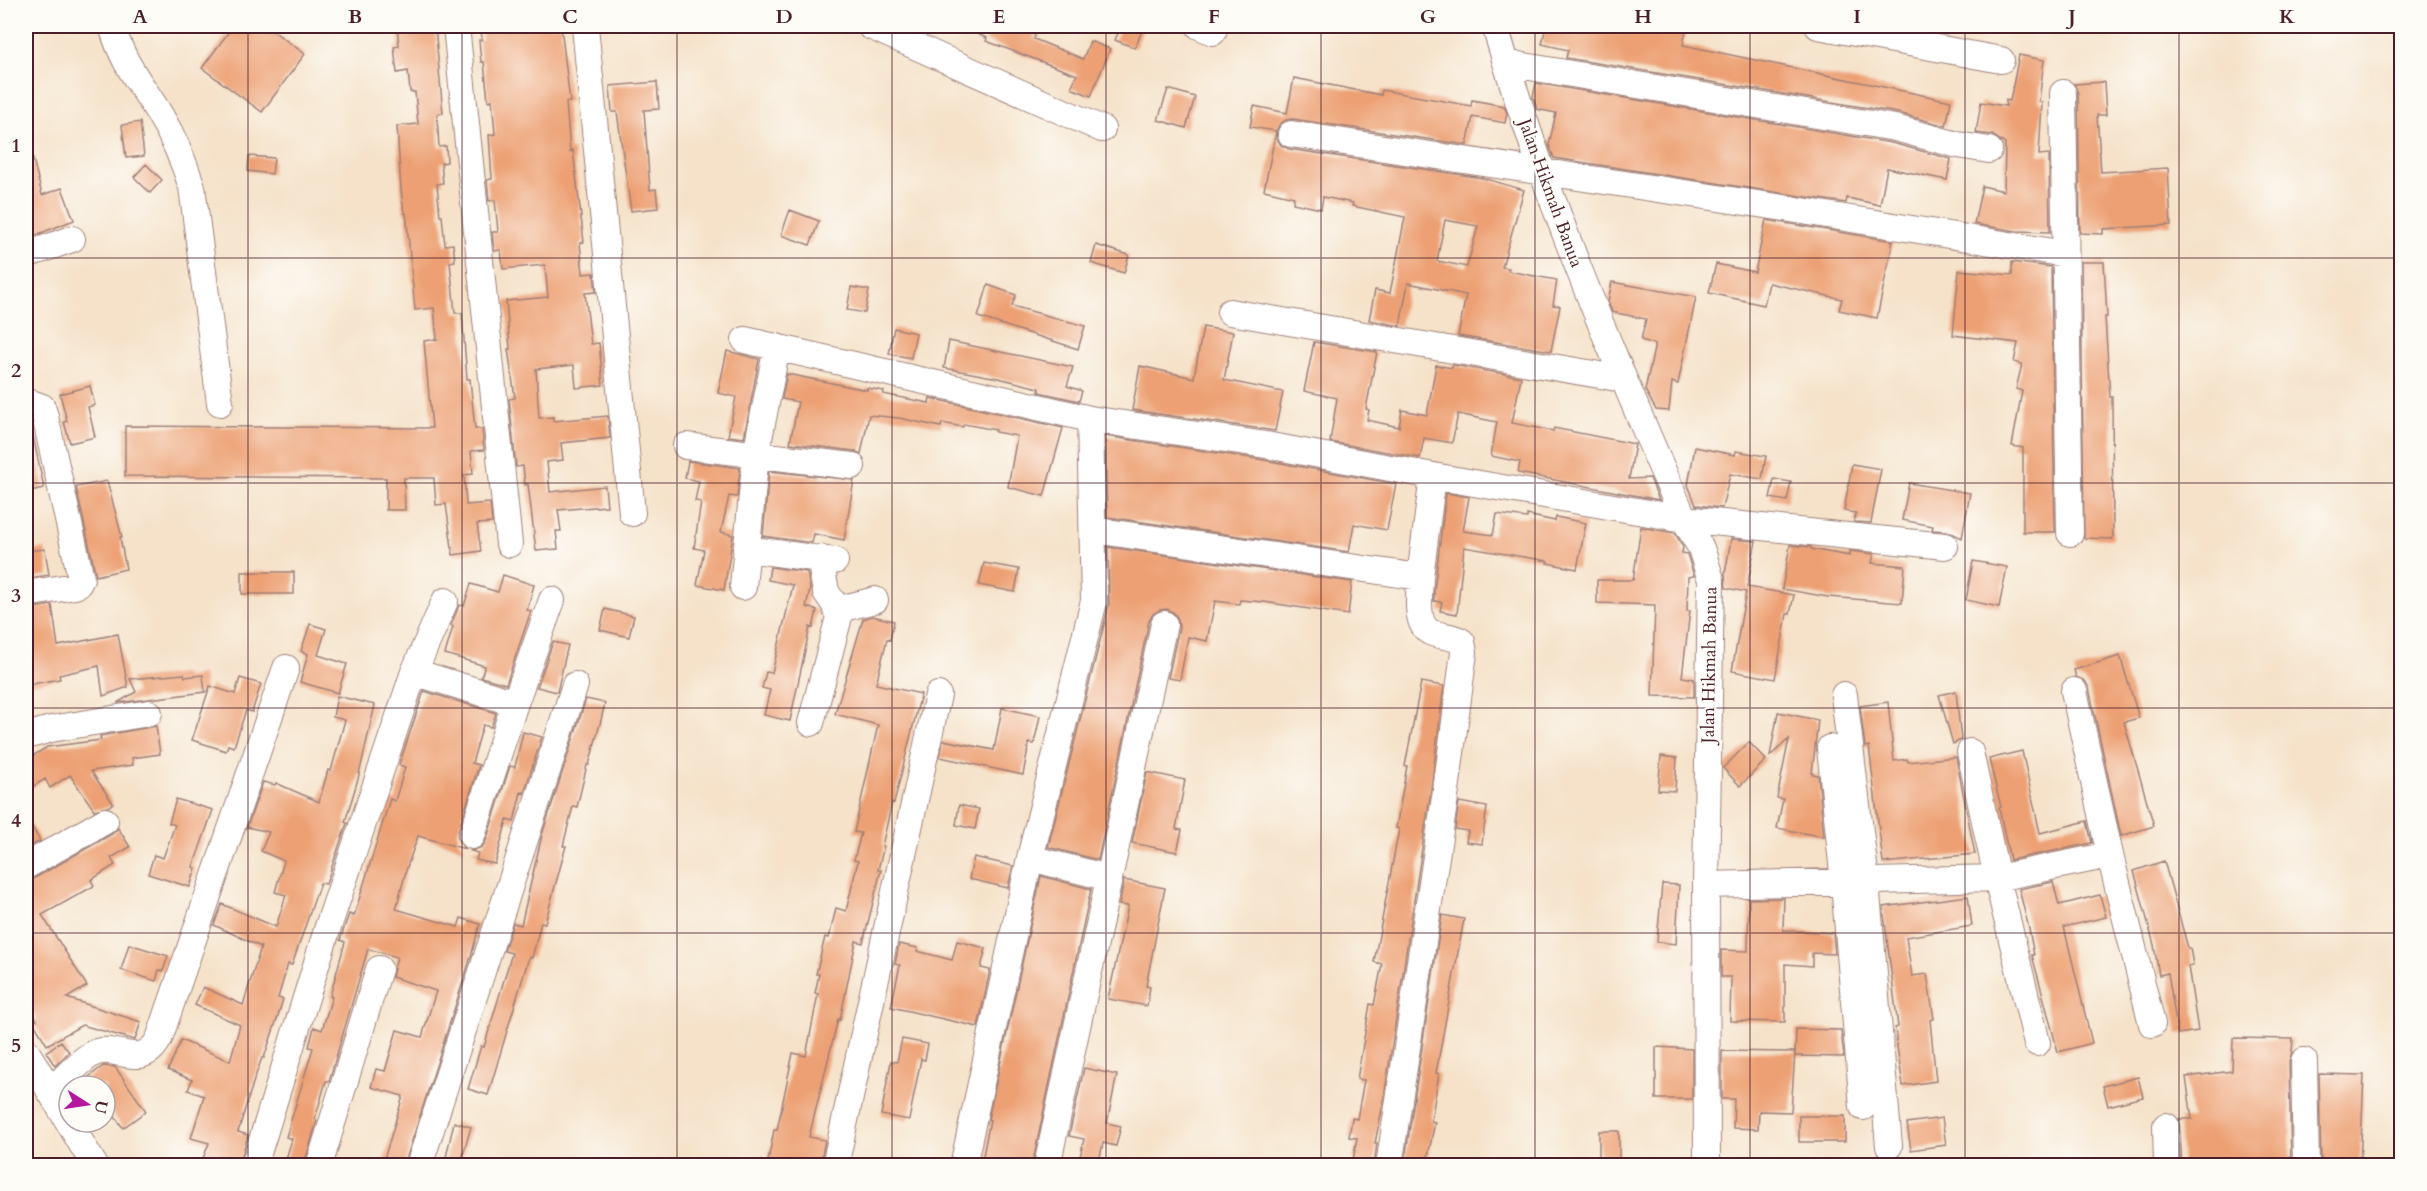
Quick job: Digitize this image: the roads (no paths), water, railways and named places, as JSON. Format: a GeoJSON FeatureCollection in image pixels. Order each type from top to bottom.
{"type":"FeatureCollection","features":[{"type":"Feature","properties":{"kind":"street"},"geometry":{"type":"LineString","coordinates":[[112,26],[119,50],[160,116],[183,159],[192,187],[220,403]]}},
{"type":"Feature","properties":{"kind":"street"},"geometry":{"type":"LineString","coordinates":[[456,26],[509,544]]}},
{"type":"Feature","properties":{"kind":"street"},"geometry":{"type":"LineString","coordinates":[[585,26],[632,513]]}},
{"type":"Feature","properties":{"kind":"street"},"geometry":{"type":"LineString","coordinates":[[870,26],[916,35],[1102,129]]}},
{"type":"Feature","properties":{"kind":"street","name":"Jalan Hikmah Banua"},"geometry":{"type":"LineString","coordinates":[[1495,26],[1542,172],[1590,301],[1684,519],[1701,548],[1711,580],[1706,885],[1707,1166]]}},
{"type":"Feature","properties":{"kind":"street"},"geometry":{"type":"LineString","coordinates":[[1818,26],[2001,60]]}},
{"type":"Feature","properties":{"kind":"street"},"geometry":{"type":"LineString","coordinates":[[1506,63],[1894,128],[1958,145],[1989,150]]}},
{"type":"Feature","properties":{"kind":"street"},"geometry":{"type":"LineString","coordinates":[[2063,93],[2070,533]]}},
{"type":"Feature","properties":{"kind":"street"},"geometry":{"type":"LineString","coordinates":[[1291,134],[1790,209],[2065,254]]}},
{"type":"Feature","properties":{"kind":"street"},"geometry":{"type":"LineString","coordinates":[[26,255],[72,239]]}},
{"type":"Feature","properties":{"kind":"street"},"geometry":{"type":"LineString","coordinates":[[1230,312],[1623,378]]}},
{"type":"Feature","properties":{"kind":"street"},"geometry":{"type":"LineString","coordinates":[[745,340],[1090,419],[1266,445],[1684,519],[1946,546]]}},
{"type":"Feature","properties":{"kind":"street"},"geometry":{"type":"LineString","coordinates":[[743,587],[756,454],[777,347]]}},
{"type":"Feature","properties":{"kind":"street"},"geometry":{"type":"LineString","coordinates":[[26,404],[31,403],[42,407],[45,416],[81,578],[75,586],[26,594]]}},
{"type":"Feature","properties":{"kind":"street"},"geometry":{"type":"LineString","coordinates":[[963,1166],[1030,858],[1094,589],[1090,419]]}},
{"type":"Feature","properties":{"kind":"street"},"geometry":{"type":"LineString","coordinates":[[686,446],[852,466]]}},
{"type":"Feature","properties":{"kind":"street"},"geometry":{"type":"LineString","coordinates":[[1389,1166],[1446,791],[1464,652],[1462,642],[1430,632],[1424,627],[1420,614],[1420,577],[1433,476]]}},
{"type":"Feature","properties":{"kind":"street"},"geometry":{"type":"LineString","coordinates":[[1093,530],[1420,577]]}},
{"type":"Feature","properties":{"kind":"street"},"geometry":{"type":"LineString","coordinates":[[746,549],[828,559],[826,592],[839,617],[811,723]]}},
{"type":"Feature","properties":{"kind":"street"},"geometry":{"type":"LineString","coordinates":[[472,836],[515,703],[552,600]]}},
{"type":"Feature","properties":{"kind":"street"},"geometry":{"type":"LineString","coordinates":[[836,610],[874,600]]}},
{"type":"Feature","properties":{"kind":"street"},"geometry":{"type":"LineString","coordinates":[[254,1166],[327,930],[414,672],[445,601]]}},
{"type":"Feature","properties":{"kind":"street"},"geometry":{"type":"LineString","coordinates":[[1047,1166],[1164,624]]}},
{"type":"Feature","properties":{"kind":"street"},"geometry":{"type":"LineString","coordinates":[[50,1092],[91,1055],[105,1052],[144,1055],[150,1053],[159,1039],[286,668]]}},
{"type":"Feature","properties":{"kind":"street"},"geometry":{"type":"LineString","coordinates":[[414,672],[515,703]]}},
{"type":"Feature","properties":{"kind":"street"},"geometry":{"type":"LineString","coordinates":[[419,1166],[575,685]]}},
{"type":"Feature","properties":{"kind":"street"},"geometry":{"type":"LineString","coordinates":[[2074,692],[2110,855],[2152,1024]]}},
{"type":"Feature","properties":{"kind":"street"},"geometry":{"type":"LineString","coordinates":[[835,1166],[938,695]]}},
{"type":"Feature","properties":{"kind":"street"},"geometry":{"type":"LineString","coordinates":[[1844,695],[1855,883],[1863,1107]]}},
{"type":"Feature","properties":{"kind":"street"},"geometry":{"type":"LineString","coordinates":[[26,736],[51,729],[148,713]]}},
{"type":"Feature","properties":{"kind":"street"},"geometry":{"type":"LineString","coordinates":[[1830,748],[1855,883],[1889,1146]]}},
{"type":"Feature","properties":{"kind":"street"},"geometry":{"type":"LineString","coordinates":[[1970,752],[1997,878],[2037,1042]]}},
{"type":"Feature","properties":{"kind":"street"},"geometry":{"type":"LineString","coordinates":[[26,866],[105,821]]}},
{"type":"Feature","properties":{"kind":"street"},"geometry":{"type":"LineString","coordinates":[[1706,885],[1997,878],[2110,855]]}},
{"type":"Feature","properties":{"kind":"street"},"geometry":{"type":"LineString","coordinates":[[1030,858],[1109,878]]}},
{"type":"Feature","properties":{"kind":"street"},"geometry":{"type":"LineString","coordinates":[[319,1166],[379,969]]}},
{"type":"Feature","properties":{"kind":"street"},"geometry":{"type":"LineString","coordinates":[[26,1051],[95,1166]]}},
{"type":"Feature","properties":{"kind":"street"},"geometry":{"type":"LineString","coordinates":[[2304,1061],[2306,1166]]}},
{"type":"Feature","properties":{"kind":"street"},"geometry":{"type":"LineString","coordinates":[[2166,1126],[2167,1166]]}}]}
